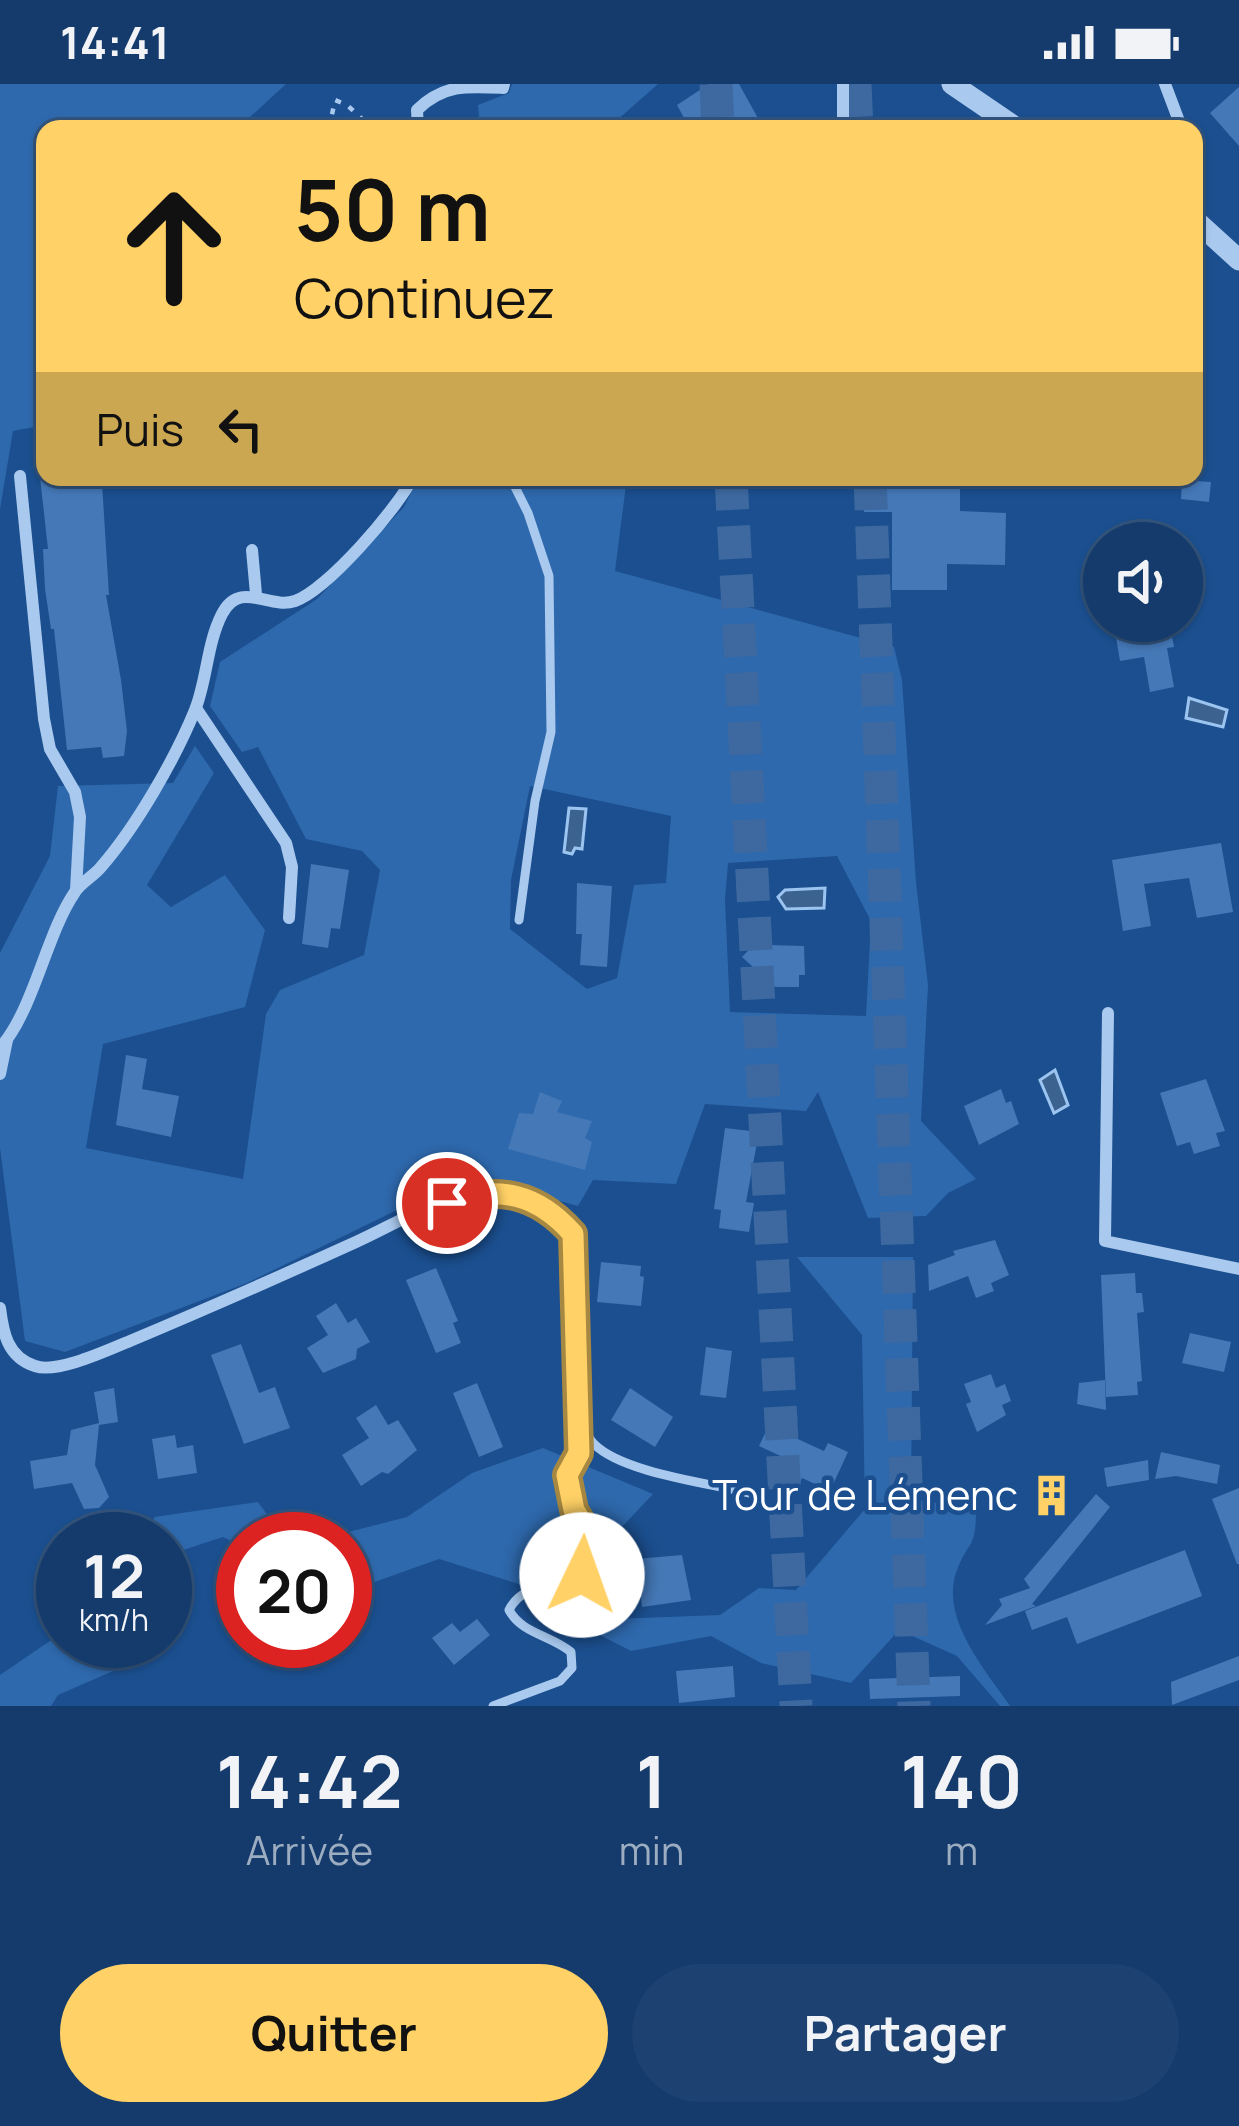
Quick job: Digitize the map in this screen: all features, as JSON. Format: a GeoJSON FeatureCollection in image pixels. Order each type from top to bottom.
{"type":"FeatureCollection","features":[{"type":"Feature","properties":{"kind":"street"},"geometry":{"type":"LineString","coordinates":[[418,120],[417,110],[434,92],[460,86],[503,88],[504,84]]}},
{"type":"Feature","properties":{"kind":"street"},"geometry":{"type":"LineString","coordinates":[[842,120],[843,84]]}},
{"type":"Feature","properties":{"kind":"street"},"geometry":{"type":"LineString","coordinates":[[952,84],[998,120]]}},
{"type":"Feature","properties":{"kind":"street"},"geometry":{"type":"LineString","coordinates":[[1165,84],[1179,120]]}},
{"type":"Feature","properties":{"kind":"street"},"geometry":{"type":"LineString","coordinates":[[1203,226],[1239,260]]}},
{"type":"Feature","properties":{"kind":"street"},"geometry":{"type":"LineString","coordinates":[[0,1074],[3,1044],[76,890],[80,818],[75,792],[50,749],[44,719],[20,476]]}},
{"type":"Feature","properties":{"kind":"street"},"geometry":{"type":"LineString","coordinates":[[76,890],[101,868],[167,768],[196,708],[223,612],[237,598],[256,594],[273,602],[292,602],[316,588],[366,540],[406,486]]}},
{"type":"Feature","properties":{"kind":"street"},"geometry":{"type":"LineString","coordinates":[[252,550],[256,594]]}},
{"type":"Feature","properties":{"kind":"street"},"geometry":{"type":"LineString","coordinates":[[196,708],[286,843],[292,867],[289,918]]}},
{"type":"Feature","properties":{"kind":"street"},"geometry":{"type":"LineString","coordinates":[[1108,1013],[1105,1241],[1239,1269]]}},
{"type":"Feature","properties":{"kind":"street"},"geometry":{"type":"LineString","coordinates":[[0,1308],[4,1336],[15,1355],[38,1368],[65,1364],[98,1355],[424,1211],[470,1195],[506,1194],[550,1208],[573,1234],[576,1414]]}},
{"type":"Feature","properties":{"kind":"lane"},"geometry":{"type":"LineString","coordinates":[[514,486],[550,577],[551,732],[523,873],[519,920]]}},
{"type":"Feature","properties":{"kind":"lane"},"geometry":{"type":"LineString","coordinates":[[576,1414],[593,1443],[611,1455],[749,1493]]}},
{"type":"Feature","properties":{"kind":"lane"},"geometry":{"type":"LineString","coordinates":[[493,1706],[560,1681],[572,1667],[571,1652],[525,1627],[509,1610],[522,1594],[582,1575],[596,1562],[596,1546],[574,1510],[567,1475],[579,1453],[576,1414]]}},
{"type":"Feature","properties":{"kind":"path"},"geometry":{"type":"LineString","coordinates":[[330,120],[335,100],[340,100],[363,120]]}},
{"type":"Feature","properties":{"kind":"shaded area"},"geometry":{"type":"Polygon","coordinates":[[[0,84],[286,84],[247,120],[36,120],[36,427],[13,431],[0,509],[0,84]]]}},
{"type":"Feature","properties":{"kind":"shaded area"},"geometry":{"type":"Polygon","coordinates":[[[512,84],[658,84],[617,120],[479,120],[478,105],[509,93],[512,84]]]}},
{"type":"Feature","properties":{"kind":"shaded area"},"geometry":{"type":"Polygon","coordinates":[[[414,486],[626,486],[615,571],[894,647],[902,680],[928,985],[921,1121],[976,1179],[948,1193],[926,1216],[868,1218],[818,1092],[806,1111],[705,1104],[676,1184],[593,1180],[578,1206],[467,1176],[247,1283],[65,1352],[25,1341],[0,1148],[0,953],[50,856],[58,786],[173,783],[195,746],[214,773],[147,885],[171,907],[225,875],[265,930],[245,1007],[103,1044],[86,1148],[243,1179],[266,1014],[280,990],[364,955],[380,870],[362,851],[306,839],[258,747],[242,752],[210,706],[220,662],[317,599],[404,507],[414,486]],[[530,786],[511,880],[510,929],[587,989],[617,978],[634,885],[666,883],[671,816],[530,786]],[[837,856],[728,863],[730,1012],[866,1016],[871,921],[837,856]]]}},
{"type":"Feature","properties":{"kind":"shaded area"},"geometry":{"type":"Polygon","coordinates":[[[1189,698],[1227,710],[1223,727],[1186,718],[1189,698]]]}},
{"type":"Feature","properties":{"kind":"shaded area"},"geometry":{"type":"Polygon","coordinates":[[[569,808],[586,809],[582,849],[575,848],[572,854],[564,852],[569,808]]]}},
{"type":"Feature","properties":{"kind":"shaded area"},"geometry":{"type":"Polygon","coordinates":[[[825,888],[824,908],[786,909],[778,897],[785,890],[825,888]]]}},
{"type":"Feature","properties":{"kind":"shaded area"},"geometry":{"type":"Polygon","coordinates":[[[1055,1070],[1068,1105],[1054,1113],[1040,1080],[1055,1070]]]}},
{"type":"Feature","properties":{"kind":"shaded area"},"geometry":{"type":"Polygon","coordinates":[[[797,1257],[913,1257],[911,1499],[976,1509],[973,1538],[957,1570],[954,1606],[967,1642],[1010,1706],[1000,1706],[957,1656],[899,1630],[851,1683],[761,1663],[711,1636],[631,1651],[590,1630],[566,1609],[590,1591],[614,1619],[720,1615],[759,1588],[796,1590],[865,1509],[862,1335],[797,1257]]]}},
{"type":"Feature","properties":{"kind":"shaded area"},"geometry":{"type":"Polygon","coordinates":[[[543,1448],[653,1494],[557,1596],[439,1559],[372,1583],[372,1526],[407,1517],[472,1473],[543,1448]]]}},
{"type":"Feature","properties":{"kind":"shaded area"},"geometry":{"type":"Polygon","coordinates":[[[258,1502],[265,1512],[216,1512],[216,1539],[192,1547],[189,1512],[258,1502]]]}},
{"type":"Feature","properties":{"kind":"shaded area"},"geometry":{"type":"Polygon","coordinates":[[[36,1650],[36,1668],[120,1668],[58,1695],[51,1706],[0,1706],[0,1675],[36,1650]]]}},
{"type":"Feature","properties":{"kind":"building"},"geometry":{"type":"Polygon","coordinates":[[[709,84],[739,84],[759,120],[685,120],[677,105],[709,84]]]}},
{"type":"Feature","properties":{"kind":"building"},"geometry":{"type":"Polygon","coordinates":[[[1239,87],[1239,146],[1210,113],[1239,87]]]}},
{"type":"Feature","properties":{"kind":"building"},"geometry":{"type":"Polygon","coordinates":[[[1211,482],[1209,502],[1181,499],[1182,486],[1211,482]]]}},
{"type":"Feature","properties":{"kind":"building"},"geometry":{"type":"Polygon","coordinates":[[[41,486],[102,486],[106,595],[127,731],[124,756],[103,758],[101,747],[67,750],[45,589],[43,549],[48,549],[41,486]]]}},
{"type":"Feature","properties":{"kind":"building"},"geometry":{"type":"Polygon","coordinates":[[[864,486],[960,486],[960,511],[1006,513],[1005,565],[947,564],[947,590],[892,590],[892,512],[864,512],[864,486]]]}},
{"type":"Feature","properties":{"kind":"building"},"geometry":{"type":"Polygon","coordinates":[[[1117,642],[1173,642],[1174,647],[1167,648],[1174,687],[1150,692],[1144,657],[1120,661],[1117,642]]]}},
{"type":"Feature","properties":{"kind":"building"},"geometry":{"type":"Polygon","coordinates":[[[1221,843],[1233,912],[1197,918],[1189,878],[1144,884],[1151,926],[1123,931],[1112,860],[1221,843]]]}},
{"type":"Feature","properties":{"kind":"building"},"geometry":{"type":"Polygon","coordinates":[[[311,864],[349,870],[340,929],[331,928],[328,948],[302,944],[311,864]]]}},
{"type":"Feature","properties":{"kind":"building"},"geometry":{"type":"Polygon","coordinates":[[[577,883],[612,886],[607,967],[580,965],[577,883]]]}},
{"type":"Feature","properties":{"kind":"building"},"geometry":{"type":"Polygon","coordinates":[[[761,937],[769,945],[804,946],[805,975],[799,975],[799,987],[775,987],[742,957],[761,937]]]}},
{"type":"Feature","properties":{"kind":"building"},"geometry":{"type":"Polygon","coordinates":[[[126,1055],[147,1059],[142,1089],[179,1096],[171,1137],[116,1125],[126,1055]]]}},
{"type":"Feature","properties":{"kind":"building"},"geometry":{"type":"Polygon","coordinates":[[[1206,1079],[1225,1131],[1216,1133],[1220,1146],[1194,1154],[1190,1142],[1177,1146],[1160,1093],[1206,1079]]]}},
{"type":"Feature","properties":{"kind":"building"},"geometry":{"type":"Polygon","coordinates":[[[1001,1089],[1019,1124],[979,1145],[964,1106],[1001,1089]]]}},
{"type":"Feature","properties":{"kind":"building"},"geometry":{"type":"Polygon","coordinates":[[[540,1092],[562,1101],[557,1112],[592,1121],[585,1138],[592,1142],[585,1170],[508,1149],[519,1113],[533,1114],[540,1092]]]}},
{"type":"Feature","properties":{"kind":"building"},"geometry":{"type":"Polygon","coordinates":[[[725,1128],[759,1132],[746,1202],[754,1203],[749,1232],[719,1228],[721,1210],[714,1209],[725,1128]]]}},
{"type":"Feature","properties":{"kind":"building"},"geometry":{"type":"Polygon","coordinates":[[[995,1240],[1009,1275],[991,1283],[994,1291],[976,1298],[968,1276],[929,1291],[928,1265],[955,1255],[953,1251],[995,1240]]]}},
{"type":"Feature","properties":{"kind":"building"},"geometry":{"type":"Polygon","coordinates":[[[601,1262],[641,1266],[641,1306],[597,1302],[601,1262]]]}},
{"type":"Feature","properties":{"kind":"building"},"geometry":{"type":"Polygon","coordinates":[[[436,1268],[458,1321],[453,1323],[461,1343],[436,1353],[406,1280],[436,1268]]]}},
{"type":"Feature","properties":{"kind":"building"},"geometry":{"type":"Polygon","coordinates":[[[1135,1273],[1144,1312],[1137,1313],[1142,1381],[1137,1382],[1138,1395],[1106,1397],[1101,1275],[1135,1273]]]}},
{"type":"Feature","properties":{"kind":"building"},"geometry":{"type":"Polygon","coordinates":[[[336,1303],[348,1323],[356,1318],[370,1342],[357,1349],[356,1359],[323,1373],[307,1348],[328,1335],[316,1316],[336,1303]]]}},
{"type":"Feature","properties":{"kind":"building"},"geometry":{"type":"Polygon","coordinates":[[[1190,1333],[1231,1342],[1224,1372],[1182,1363],[1190,1333]]]}},
{"type":"Feature","properties":{"kind":"building"},"geometry":{"type":"Polygon","coordinates":[[[241,1344],[259,1393],[275,1387],[290,1428],[244,1444],[211,1355],[241,1344]]]}},
{"type":"Feature","properties":{"kind":"building"},"geometry":{"type":"Polygon","coordinates":[[[706,1347],[732,1351],[726,1398],[700,1395],[706,1347]]]}},
{"type":"Feature","properties":{"kind":"building"},"geometry":{"type":"Polygon","coordinates":[[[991,1374],[996,1388],[1005,1384],[1011,1401],[1002,1405],[1006,1415],[977,1432],[964,1384],[991,1374]]]}},
{"type":"Feature","properties":{"kind":"building"},"geometry":{"type":"Polygon","coordinates":[[[1105,1380],[1106,1410],[1077,1404],[1079,1383],[1105,1380]]]}},
{"type":"Feature","properties":{"kind":"building"},"geometry":{"type":"Polygon","coordinates":[[[477,1383],[503,1447],[479,1457],[453,1393],[477,1383]]]}},
{"type":"Feature","properties":{"kind":"building"},"geometry":{"type":"Polygon","coordinates":[[[114,1388],[118,1422],[99,1425],[95,1465],[109,1497],[99,1508],[84,1509],[72,1483],[34,1489],[30,1461],[67,1455],[71,1430],[99,1423],[94,1392],[114,1388]]]}},
{"type":"Feature","properties":{"kind":"building"},"geometry":{"type":"Polygon","coordinates":[[[630,1388],[673,1417],[655,1447],[611,1420],[630,1388]]]}},
{"type":"Feature","properties":{"kind":"building"},"geometry":{"type":"Polygon","coordinates":[[[376,1405],[388,1425],[398,1420],[417,1450],[388,1474],[382,1472],[361,1486],[342,1455],[369,1438],[356,1418],[376,1405]]]}},
{"type":"Feature","properties":{"kind":"building"},"geometry":{"type":"Polygon","coordinates":[[[778,1407],[798,1417],[789,1435],[824,1451],[828,1443],[848,1452],[830,1491],[802,1478],[798,1488],[777,1478],[787,1459],[759,1446],[778,1407]]]}},
{"type":"Feature","properties":{"kind":"building"},"geometry":{"type":"Polygon","coordinates":[[[175,1435],[177,1448],[193,1445],[197,1473],[158,1479],[152,1439],[175,1435]]]}},
{"type":"Feature","properties":{"kind":"building"},"geometry":{"type":"Polygon","coordinates":[[[1161,1452],[1220,1465],[1217,1484],[1176,1476],[1155,1479],[1161,1452]]]}},
{"type":"Feature","properties":{"kind":"building"},"geometry":{"type":"Polygon","coordinates":[[[1148,1460],[1149,1480],[1107,1487],[1104,1468],[1148,1460]]]}},
{"type":"Feature","properties":{"kind":"building"},"geometry":{"type":"Polygon","coordinates":[[[1239,1488],[1239,1564],[1237,1564],[1212,1499],[1239,1488]]]}},
{"type":"Feature","properties":{"kind":"building"},"geometry":{"type":"Polygon","coordinates":[[[1096,1494],[1110,1507],[1032,1604],[1036,1606],[985,1625],[1002,1605],[999,1599],[1030,1588],[1024,1579],[1096,1494]]]}},
{"type":"Feature","properties":{"kind":"building"},"geometry":{"type":"Polygon","coordinates":[[[1185,1550],[1202,1596],[1077,1644],[1067,1617],[1032,1630],[1025,1611],[1185,1550]]]}},
{"type":"Feature","properties":{"kind":"building"},"geometry":{"type":"Polygon","coordinates":[[[682,1555],[691,1600],[642,1607],[636,1559],[682,1555]]]}},
{"type":"Feature","properties":{"kind":"building"},"geometry":{"type":"Polygon","coordinates":[[[477,1619],[490,1635],[454,1665],[432,1638],[452,1623],[460,1632],[477,1619]]]}},
{"type":"Feature","properties":{"kind":"building"},"geometry":{"type":"Polygon","coordinates":[[[1239,1656],[1239,1680],[1172,1705],[1171,1682],[1239,1656]]]}},
{"type":"Feature","properties":{"kind":"building"},"geometry":{"type":"Polygon","coordinates":[[[733,1666],[735,1697],[679,1703],[676,1671],[733,1666]]]}},
{"type":"Feature","properties":{"kind":"building"},"geometry":{"type":"Polygon","coordinates":[[[960,1676],[960,1696],[870,1699],[869,1679],[960,1676]]]}},
{"type":"Feature","properties":{"kind":"tunnel"},"geometry":{"type":"LineString","coordinates":[[716,84],[718,120]]}},
{"type":"Feature","properties":{"kind":"tunnel"},"geometry":{"type":"LineString","coordinates":[[855,84],[857,120]]}},
{"type":"Feature","properties":{"kind":"tunnel"},"geometry":{"type":"LineString","coordinates":[[731,486],[796,1706]]}},
{"type":"Feature","properties":{"kind":"tunnel"},"geometry":{"type":"LineString","coordinates":[[870,486],[914,1706]]}},
{"type":"Feature","properties":{"kind":"place","name":"Tour de Lémenc"},"geometry":{"type":"Point","coordinates":[1052,1495]}},
{"type":"Feature","properties":{"kind":"route"},"geometry":{"type":"LineString","coordinates":[[447,1203],[470,1195],[506,1194],[550,1208],[573,1234],[579,1453],[567,1475],[574,1510],[596,1546],[596,1562],[582,1575]]}}]}
